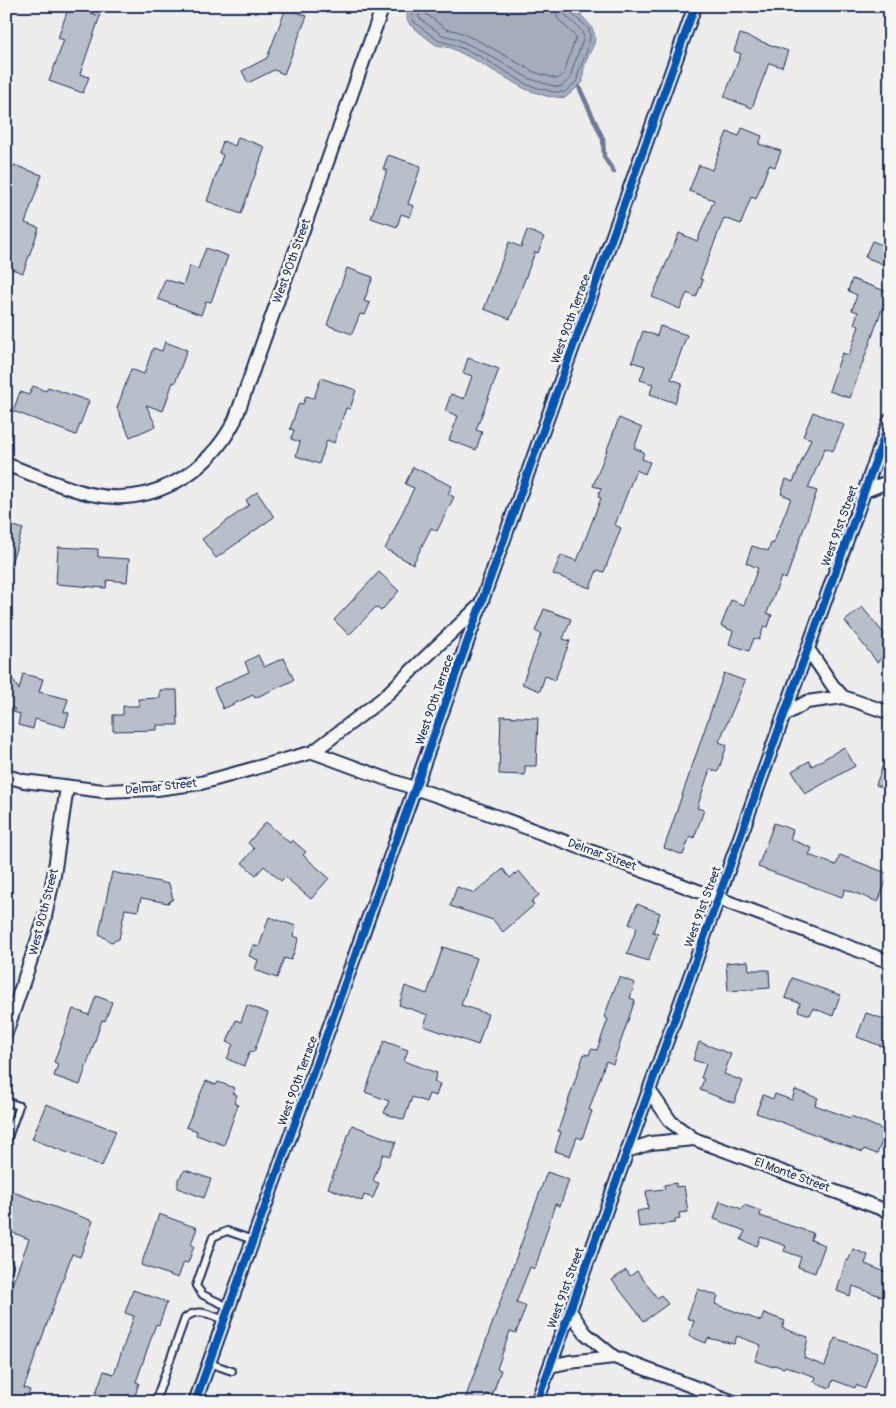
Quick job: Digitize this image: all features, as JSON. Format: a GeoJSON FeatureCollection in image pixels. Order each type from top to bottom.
{"type":"FeatureCollection","features":[{"type":"Feature","properties":{"kind":"street","name":"West 90th Street"},"geometry":{"type":"LineString","coordinates":[[6,464],[90,494],[111,497],[137,496],[163,489],[192,473],[211,456],[235,420],[383,6]]}},
{"type":"Feature","properties":{"kind":"street","name":"West 90th Terrace"},"geometry":{"type":"LineString","coordinates":[[195,1402],[695,6]]}},
{"type":"Feature","properties":{"kind":"street","name":"West 91st Street"},"geometry":{"type":"LineString","coordinates":[[537,1402],[889,429]]}},
{"type":"Feature","properties":{"kind":"street"},"geometry":{"type":"LineString","coordinates":[[865,491],[890,481]]}},
{"type":"Feature","properties":{"kind":"street","name":"Delmar Street"},"geometry":{"type":"LineString","coordinates":[[6,776],[67,787],[120,791],[201,783],[313,752],[382,699],[480,606]]}},
{"type":"Feature","properties":{"kind":"street"},"geometry":{"type":"LineString","coordinates":[[808,649],[833,686],[843,697]]}},
{"type":"Feature","properties":{"kind":"street"},"geometry":{"type":"LineString","coordinates":[[784,715],[807,702],[843,697],[890,713]]}},
{"type":"Feature","properties":{"kind":"street","name":"Delmar Street"},"geometry":{"type":"LineString","coordinates":[[313,752],[890,962]]}},
{"type":"Feature","properties":{"kind":"street","name":"West 90th Street"},"geometry":{"type":"LineString","coordinates":[[6,1033],[44,921],[54,875],[67,787]]}},
{"type":"Feature","properties":{"kind":"street","name":"El Monte Street"},"geometry":{"type":"LineString","coordinates":[[649,1090],[671,1122],[694,1139],[890,1212]]}},
{"type":"Feature","properties":{"kind":"street","name":"El Monte Street"},"geometry":{"type":"LineString","coordinates":[[627,1151],[651,1143],[694,1139]]}},
{"type":"Feature","properties":{"kind":"street"},"geometry":{"type":"LineString","coordinates":[[570,1311],[585,1333],[614,1357],[734,1402]]}},
{"type":"Feature","properties":{"kind":"street"},"geometry":{"type":"LineString","coordinates":[[550,1366],[614,1357]]}},
{"type":"Feature","properties":{"kind":"lane"},"geometry":{"type":"LineString","coordinates":[[6,1101],[19,1106],[6,1143]]}},
{"type":"Feature","properties":{"kind":"lane"},"geometry":{"type":"LineString","coordinates":[[229,1307],[203,1294],[196,1286],[210,1246],[214,1237],[227,1231],[253,1240]]}},
{"type":"Feature","properties":{"kind":"lane"},"geometry":{"type":"LineString","coordinates":[[6,1258],[9,1266],[6,1273]]}},
{"type":"Feature","properties":{"kind":"lane"},"geometry":{"type":"LineString","coordinates":[[155,1402],[185,1318],[191,1313],[200,1312],[224,1320]]}},
{"type":"Feature","properties":{"kind":"lane"},"geometry":{"type":"LineString","coordinates":[[209,1363],[232,1372]]}},
{"type":"Feature","properties":{"kind":"water"},"geometry":{"type":"Polygon","coordinates":[[[408,6],[571,6],[585,19],[595,37],[584,69],[583,82],[565,98],[546,96],[525,89],[451,48],[436,45],[410,25],[407,19],[408,6]]]}},
{"type":"Feature","properties":{"kind":"building"},"geometry":{"type":"Polygon","coordinates":[[[69,6],[100,16],[80,74],[89,77],[83,93],[49,81],[64,40],[58,38],[69,6]]]}},
{"type":"Feature","properties":{"kind":"building"},"geometry":{"type":"Polygon","coordinates":[[[286,8],[307,16],[284,74],[274,70],[248,83],[242,71],[267,58],[286,8]]]}},
{"type":"Feature","properties":{"kind":"building"},"geometry":{"type":"Polygon","coordinates":[[[740,34],[788,51],[782,67],[769,63],[752,108],[724,97],[741,54],[734,51],[740,34]]]}},
{"type":"Feature","properties":{"kind":"building"},"geometry":{"type":"Polygon","coordinates":[[[742,128],[762,136],[759,144],[781,151],[775,167],[769,165],[756,199],[751,197],[741,224],[724,218],[700,279],[703,280],[696,297],[687,293],[680,309],[652,297],[679,233],[697,241],[714,200],[689,191],[699,165],[712,170],[727,132],[739,136],[742,128]]]}},
{"type":"Feature","properties":{"kind":"building"},"geometry":{"type":"Polygon","coordinates":[[[238,137],[265,147],[241,214],[207,201],[223,155],[219,153],[223,141],[235,146],[238,137]]]}},
{"type":"Feature","properties":{"kind":"building"},"geometry":{"type":"Polygon","coordinates":[[[388,155],[421,166],[408,204],[414,206],[410,217],[401,214],[397,227],[371,218],[387,170],[383,169],[388,155]]]}},
{"type":"Feature","properties":{"kind":"building"},"geometry":{"type":"Polygon","coordinates":[[[14,165],[42,175],[25,223],[39,228],[23,273],[6,267],[6,186],[14,165]]]}},
{"type":"Feature","properties":{"kind":"building"},"geometry":{"type":"Polygon","coordinates":[[[527,230],[544,237],[538,253],[535,252],[510,319],[484,309],[509,242],[521,247],[527,230]]]}},
{"type":"Feature","properties":{"kind":"building"},"geometry":{"type":"Polygon","coordinates":[[[872,241],[890,248],[890,267],[865,257],[872,241]]]}},
{"type":"Feature","properties":{"kind":"building"},"geometry":{"type":"Polygon","coordinates":[[[206,248],[228,256],[211,302],[206,301],[201,315],[158,299],[165,279],[183,285],[190,266],[198,269],[206,248]]]}},
{"type":"Feature","properties":{"kind":"building"},"geometry":{"type":"Polygon","coordinates":[[[347,268],[373,277],[364,301],[370,303],[365,315],[360,314],[352,334],[327,325],[347,268]]]}},
{"type":"Feature","properties":{"kind":"building"},"geometry":{"type":"Polygon","coordinates":[[[852,279],[888,292],[850,398],[829,391],[842,353],[849,355],[859,326],[854,324],[858,312],[852,310],[857,295],[848,291],[852,279]]]}},
{"type":"Feature","properties":{"kind":"building"},"geometry":{"type":"Polygon","coordinates":[[[660,326],[687,335],[671,379],[682,383],[675,403],[650,394],[653,384],[640,380],[645,366],[632,362],[643,331],[657,336],[660,326]]]}},
{"type":"Feature","properties":{"kind":"building"},"geometry":{"type":"Polygon","coordinates":[[[165,342],[187,350],[175,383],[173,382],[163,411],[146,405],[156,426],[130,437],[117,408],[131,369],[144,374],[153,348],[162,351],[165,342]]]}},
{"type":"Feature","properties":{"kind":"building"},"geometry":{"type":"Polygon","coordinates":[[[468,358],[499,369],[476,430],[482,432],[476,450],[449,440],[458,416],[445,411],[451,394],[464,399],[472,376],[463,373],[468,358]]]}},
{"type":"Feature","properties":{"kind":"building"},"geometry":{"type":"Polygon","coordinates":[[[321,378],[356,390],[350,409],[346,408],[334,443],[327,440],[319,464],[296,456],[300,442],[291,439],[294,430],[290,429],[299,403],[303,404],[306,396],[314,398],[321,378]]]}},
{"type":"Feature","properties":{"kind":"building"},"geometry":{"type":"Polygon","coordinates":[[[33,386],[46,391],[48,387],[89,401],[76,435],[13,411],[20,392],[29,395],[33,386]]]}},
{"type":"Feature","properties":{"kind":"building"},"geometry":{"type":"Polygon","coordinates":[[[813,412],[844,425],[833,451],[825,448],[808,488],[817,491],[786,579],[781,577],[767,613],[772,615],[768,627],[764,626],[759,640],[754,638],[749,651],[729,644],[733,631],[721,626],[731,600],[744,605],[758,568],[746,563],[752,546],[768,551],[771,543],[773,544],[791,498],[781,494],[786,479],[793,482],[811,439],[803,436],[813,412]]]}},
{"type":"Feature","properties":{"kind":"building"},"geometry":{"type":"Polygon","coordinates":[[[619,418],[642,428],[634,448],[644,452],[642,459],[650,462],[645,474],[636,470],[615,525],[621,528],[604,572],[597,570],[590,588],[553,574],[561,555],[577,561],[601,498],[598,497],[601,488],[593,486],[619,418]]]}},
{"type":"Feature","properties":{"kind":"building"},"geometry":{"type":"Polygon","coordinates":[[[413,467],[452,486],[448,494],[454,497],[437,531],[431,528],[413,564],[385,549],[414,488],[405,484],[413,467]]]}},
{"type":"Feature","properties":{"kind":"building"},"geometry":{"type":"Polygon","coordinates":[[[257,492],[274,517],[216,558],[202,539],[249,505],[246,500],[257,492]]]}},
{"type":"Feature","properties":{"kind":"building"},"geometry":{"type":"Polygon","coordinates":[[[6,523],[23,529],[8,571],[6,570],[6,523]]]}},
{"type":"Feature","properties":{"kind":"building"},"geometry":{"type":"Polygon","coordinates":[[[58,547],[98,549],[98,557],[129,559],[127,582],[107,580],[106,588],[56,584],[58,547]]]}},
{"type":"Feature","properties":{"kind":"building"},"geometry":{"type":"Polygon","coordinates":[[[379,572],[399,591],[381,611],[376,607],[349,635],[334,620],[379,572]]]}},
{"type":"Feature","properties":{"kind":"building"},"geometry":{"type":"Polygon","coordinates":[[[862,607],[890,641],[890,651],[877,662],[845,621],[862,607]]]}},
{"type":"Feature","properties":{"kind":"building"},"geometry":{"type":"Polygon","coordinates":[[[544,609],[571,619],[563,639],[570,641],[555,680],[545,676],[540,691],[522,684],[541,634],[535,631],[544,609]]]}},
{"type":"Feature","properties":{"kind":"building"},"geometry":{"type":"Polygon","coordinates":[[[258,655],[264,667],[284,658],[294,680],[255,698],[253,695],[223,709],[214,688],[249,672],[245,662],[258,655]]]}},
{"type":"Feature","properties":{"kind":"building"},"geometry":{"type":"Polygon","coordinates":[[[6,668],[19,690],[23,674],[43,679],[39,692],[68,699],[64,712],[69,713],[65,727],[35,719],[33,729],[18,725],[20,714],[13,712],[15,709],[6,706],[6,668]]]}},
{"type":"Feature","properties":{"kind":"building"},"geometry":{"type":"Polygon","coordinates":[[[724,673],[745,681],[719,742],[727,745],[718,772],[710,769],[697,808],[704,810],[694,838],[690,836],[683,855],[664,848],[724,673]]]}},
{"type":"Feature","properties":{"kind":"building"},"geometry":{"type":"Polygon","coordinates":[[[160,690],[177,690],[178,725],[157,725],[157,730],[113,731],[113,715],[123,715],[123,706],[139,706],[138,699],[160,698],[160,690]]]}},
{"type":"Feature","properties":{"kind":"building"},"geometry":{"type":"Polygon","coordinates":[[[501,716],[538,718],[536,766],[525,766],[525,775],[499,774],[501,716]]]}},
{"type":"Feature","properties":{"kind":"building"},"geometry":{"type":"Polygon","coordinates":[[[844,747],[855,766],[805,794],[792,771],[809,761],[812,766],[844,747]]]}},
{"type":"Feature","properties":{"kind":"building"},"geometry":{"type":"Polygon","coordinates":[[[888,750],[890,751],[890,790],[876,785],[888,750]]]}},
{"type":"Feature","properties":{"kind":"building"},"geometry":{"type":"Polygon","coordinates":[[[266,822],[290,843],[292,840],[306,852],[303,855],[329,878],[311,899],[285,877],[281,881],[264,866],[256,875],[242,863],[254,849],[248,843],[266,822]]]}},
{"type":"Feature","properties":{"kind":"building"},"geometry":{"type":"Polygon","coordinates":[[[774,823],[793,830],[790,839],[812,848],[809,855],[836,865],[840,855],[889,874],[878,902],[845,889],[842,897],[758,867],[774,823]]]}},
{"type":"Feature","properties":{"kind":"building"},"geometry":{"type":"Polygon","coordinates":[[[503,869],[510,878],[519,871],[539,895],[531,902],[534,905],[503,932],[493,920],[450,906],[457,887],[475,893],[503,869]]]}},
{"type":"Feature","properties":{"kind":"building"},"geometry":{"type":"Polygon","coordinates":[[[112,872],[169,884],[173,899],[168,903],[141,898],[138,911],[125,909],[119,939],[111,942],[99,934],[112,872]]]}},
{"type":"Feature","properties":{"kind":"building"},"geometry":{"type":"Polygon","coordinates":[[[637,904],[660,913],[653,932],[658,934],[648,961],[627,954],[637,927],[629,924],[637,904]]]}},
{"type":"Feature","properties":{"kind":"building"},"geometry":{"type":"Polygon","coordinates":[[[269,917],[296,926],[293,936],[299,938],[291,960],[284,958],[277,978],[255,970],[258,960],[249,956],[253,945],[259,947],[269,917]]]}},
{"type":"Feature","properties":{"kind":"building"},"geometry":{"type":"Polygon","coordinates":[[[443,947],[477,958],[461,1005],[488,1014],[478,1045],[424,1026],[428,1015],[399,1005],[405,986],[427,994],[443,947]]]}},
{"type":"Feature","properties":{"kind":"building"},"geometry":{"type":"Polygon","coordinates":[[[748,961],[749,970],[769,970],[770,988],[728,991],[726,963],[748,961]]]}},
{"type":"Feature","properties":{"kind":"building"},"geometry":{"type":"Polygon","coordinates":[[[619,977],[635,983],[630,998],[635,1000],[613,1064],[606,1061],[589,1110],[592,1111],[582,1139],[577,1137],[570,1156],[555,1151],[561,1132],[558,1131],[584,1054],[589,1055],[591,1049],[597,1050],[608,1019],[604,1017],[619,977]]]}},
{"type":"Feature","properties":{"kind":"building"},"geometry":{"type":"Polygon","coordinates":[[[792,978],[840,995],[833,1016],[813,1008],[810,1015],[798,1011],[800,1003],[785,998],[792,978]]]}},
{"type":"Feature","properties":{"kind":"building"},"geometry":{"type":"Polygon","coordinates":[[[96,996],[112,1002],[105,1021],[102,1020],[80,1085],[54,1076],[58,1064],[54,1062],[73,1009],[89,1015],[96,996]]]}},
{"type":"Feature","properties":{"kind":"building"},"geometry":{"type":"Polygon","coordinates":[[[247,1005],[268,1013],[254,1052],[250,1051],[244,1066],[227,1059],[233,1044],[227,1042],[236,1020],[241,1022],[247,1005]]]}},
{"type":"Feature","properties":{"kind":"building"},"geometry":{"type":"Polygon","coordinates":[[[866,1013],[890,1021],[890,1044],[886,1043],[884,1047],[857,1037],[866,1013]]]}},
{"type":"Feature","properties":{"kind":"building"},"geometry":{"type":"Polygon","coordinates":[[[384,1041],[408,1050],[404,1061],[437,1073],[434,1082],[440,1084],[436,1096],[429,1094],[426,1102],[412,1097],[404,1120],[384,1113],[389,1101],[365,1092],[384,1041]]]}},
{"type":"Feature","properties":{"kind":"building"},"geometry":{"type":"Polygon","coordinates":[[[699,1042],[731,1054],[724,1074],[743,1081],[734,1103],[700,1090],[704,1079],[701,1078],[706,1064],[693,1060],[699,1042]]]}},
{"type":"Feature","properties":{"kind":"building"},"geometry":{"type":"Polygon","coordinates":[[[206,1081],[216,1085],[218,1082],[235,1088],[233,1093],[237,1095],[234,1103],[238,1105],[224,1145],[196,1135],[197,1131],[186,1127],[206,1081]]]}},
{"type":"Feature","properties":{"kind":"building"},"geometry":{"type":"Polygon","coordinates":[[[795,1090],[818,1098],[815,1105],[850,1118],[851,1116],[886,1131],[877,1154],[864,1149],[863,1152],[756,1113],[763,1095],[773,1099],[775,1094],[792,1100],[795,1090]]]}},
{"type":"Feature","properties":{"kind":"building"},"geometry":{"type":"Polygon","coordinates":[[[46,1104],[116,1131],[102,1166],[32,1139],[46,1104]]]}},
{"type":"Feature","properties":{"kind":"building"},"geometry":{"type":"Polygon","coordinates":[[[352,1125],[396,1142],[390,1156],[383,1154],[373,1181],[379,1183],[373,1198],[364,1195],[362,1201],[328,1188],[352,1125]]]}},
{"type":"Feature","properties":{"kind":"building"},"geometry":{"type":"Polygon","coordinates":[[[185,1170],[211,1179],[204,1198],[178,1188],[178,1179],[185,1170]]]}},
{"type":"Feature","properties":{"kind":"building"},"geometry":{"type":"Polygon","coordinates":[[[547,1172],[569,1180],[560,1206],[555,1204],[535,1269],[530,1267],[516,1303],[526,1306],[516,1333],[510,1331],[497,1369],[501,1370],[492,1396],[486,1394],[483,1402],[464,1402],[547,1172]]]}},
{"type":"Feature","properties":{"kind":"building"},"geometry":{"type":"Polygon","coordinates":[[[676,1183],[676,1187],[684,1186],[688,1212],[679,1213],[680,1219],[675,1220],[675,1223],[639,1227],[637,1211],[648,1209],[646,1191],[665,1189],[664,1185],[676,1183]]]}},
{"type":"Feature","properties":{"kind":"building"},"geometry":{"type":"Polygon","coordinates":[[[13,1192],[93,1221],[80,1257],[72,1254],[24,1388],[30,1390],[26,1402],[6,1402],[6,1301],[29,1239],[6,1230],[6,1210],[13,1192]]]}},
{"type":"Feature","properties":{"kind":"building"},"geometry":{"type":"Polygon","coordinates":[[[720,1201],[742,1209],[744,1205],[761,1211],[760,1216],[813,1233],[811,1240],[825,1245],[815,1273],[798,1267],[801,1257],[784,1251],[786,1246],[761,1237],[757,1246],[741,1240],[745,1231],[714,1219],[720,1201]]]}},
{"type":"Feature","properties":{"kind":"building"},"geometry":{"type":"Polygon","coordinates":[[[159,1214],[197,1228],[191,1244],[194,1246],[188,1263],[184,1262],[178,1278],[141,1265],[159,1214]]]}},
{"type":"Feature","properties":{"kind":"building"},"geometry":{"type":"Polygon","coordinates":[[[853,1249],[868,1255],[865,1264],[890,1274],[883,1297],[853,1286],[850,1296],[837,1291],[846,1260],[848,1261],[853,1249]]]}},
{"type":"Feature","properties":{"kind":"building"},"geometry":{"type":"Polygon","coordinates":[[[626,1270],[630,1276],[637,1271],[657,1298],[661,1295],[668,1304],[644,1321],[612,1280],[626,1270]]]}},
{"type":"Feature","properties":{"kind":"building"},"geometry":{"type":"Polygon","coordinates":[[[698,1289],[718,1296],[715,1304],[761,1321],[764,1313],[785,1321],[782,1328],[808,1337],[804,1358],[825,1366],[835,1338],[878,1353],[865,1389],[856,1385],[855,1388],[833,1380],[830,1388],[814,1382],[816,1377],[785,1366],[784,1368],[774,1365],[773,1367],[755,1361],[761,1345],[737,1336],[734,1344],[708,1338],[706,1343],[689,1336],[694,1321],[687,1318],[698,1289]]]}},
{"type":"Feature","properties":{"kind":"building"},"geometry":{"type":"Polygon","coordinates":[[[133,1290],[167,1302],[159,1325],[156,1324],[136,1382],[139,1383],[133,1402],[103,1402],[94,1398],[104,1371],[114,1374],[134,1316],[125,1313],[133,1290]]]}},
{"type":"Feature","properties":{"kind":"waterway"},"geometry":{"type":"LineString","coordinates":[[579,87],[603,139],[604,157],[614,172]]}},
{"type":"Feature","properties":{"kind":"cycle path"},"geometry":{"type":"LineString","coordinates":[[195,1402],[695,6]]}},
{"type":"Feature","properties":{"kind":"cycle path"},"geometry":{"type":"LineString","coordinates":[[537,1402],[890,420]]}}]}
